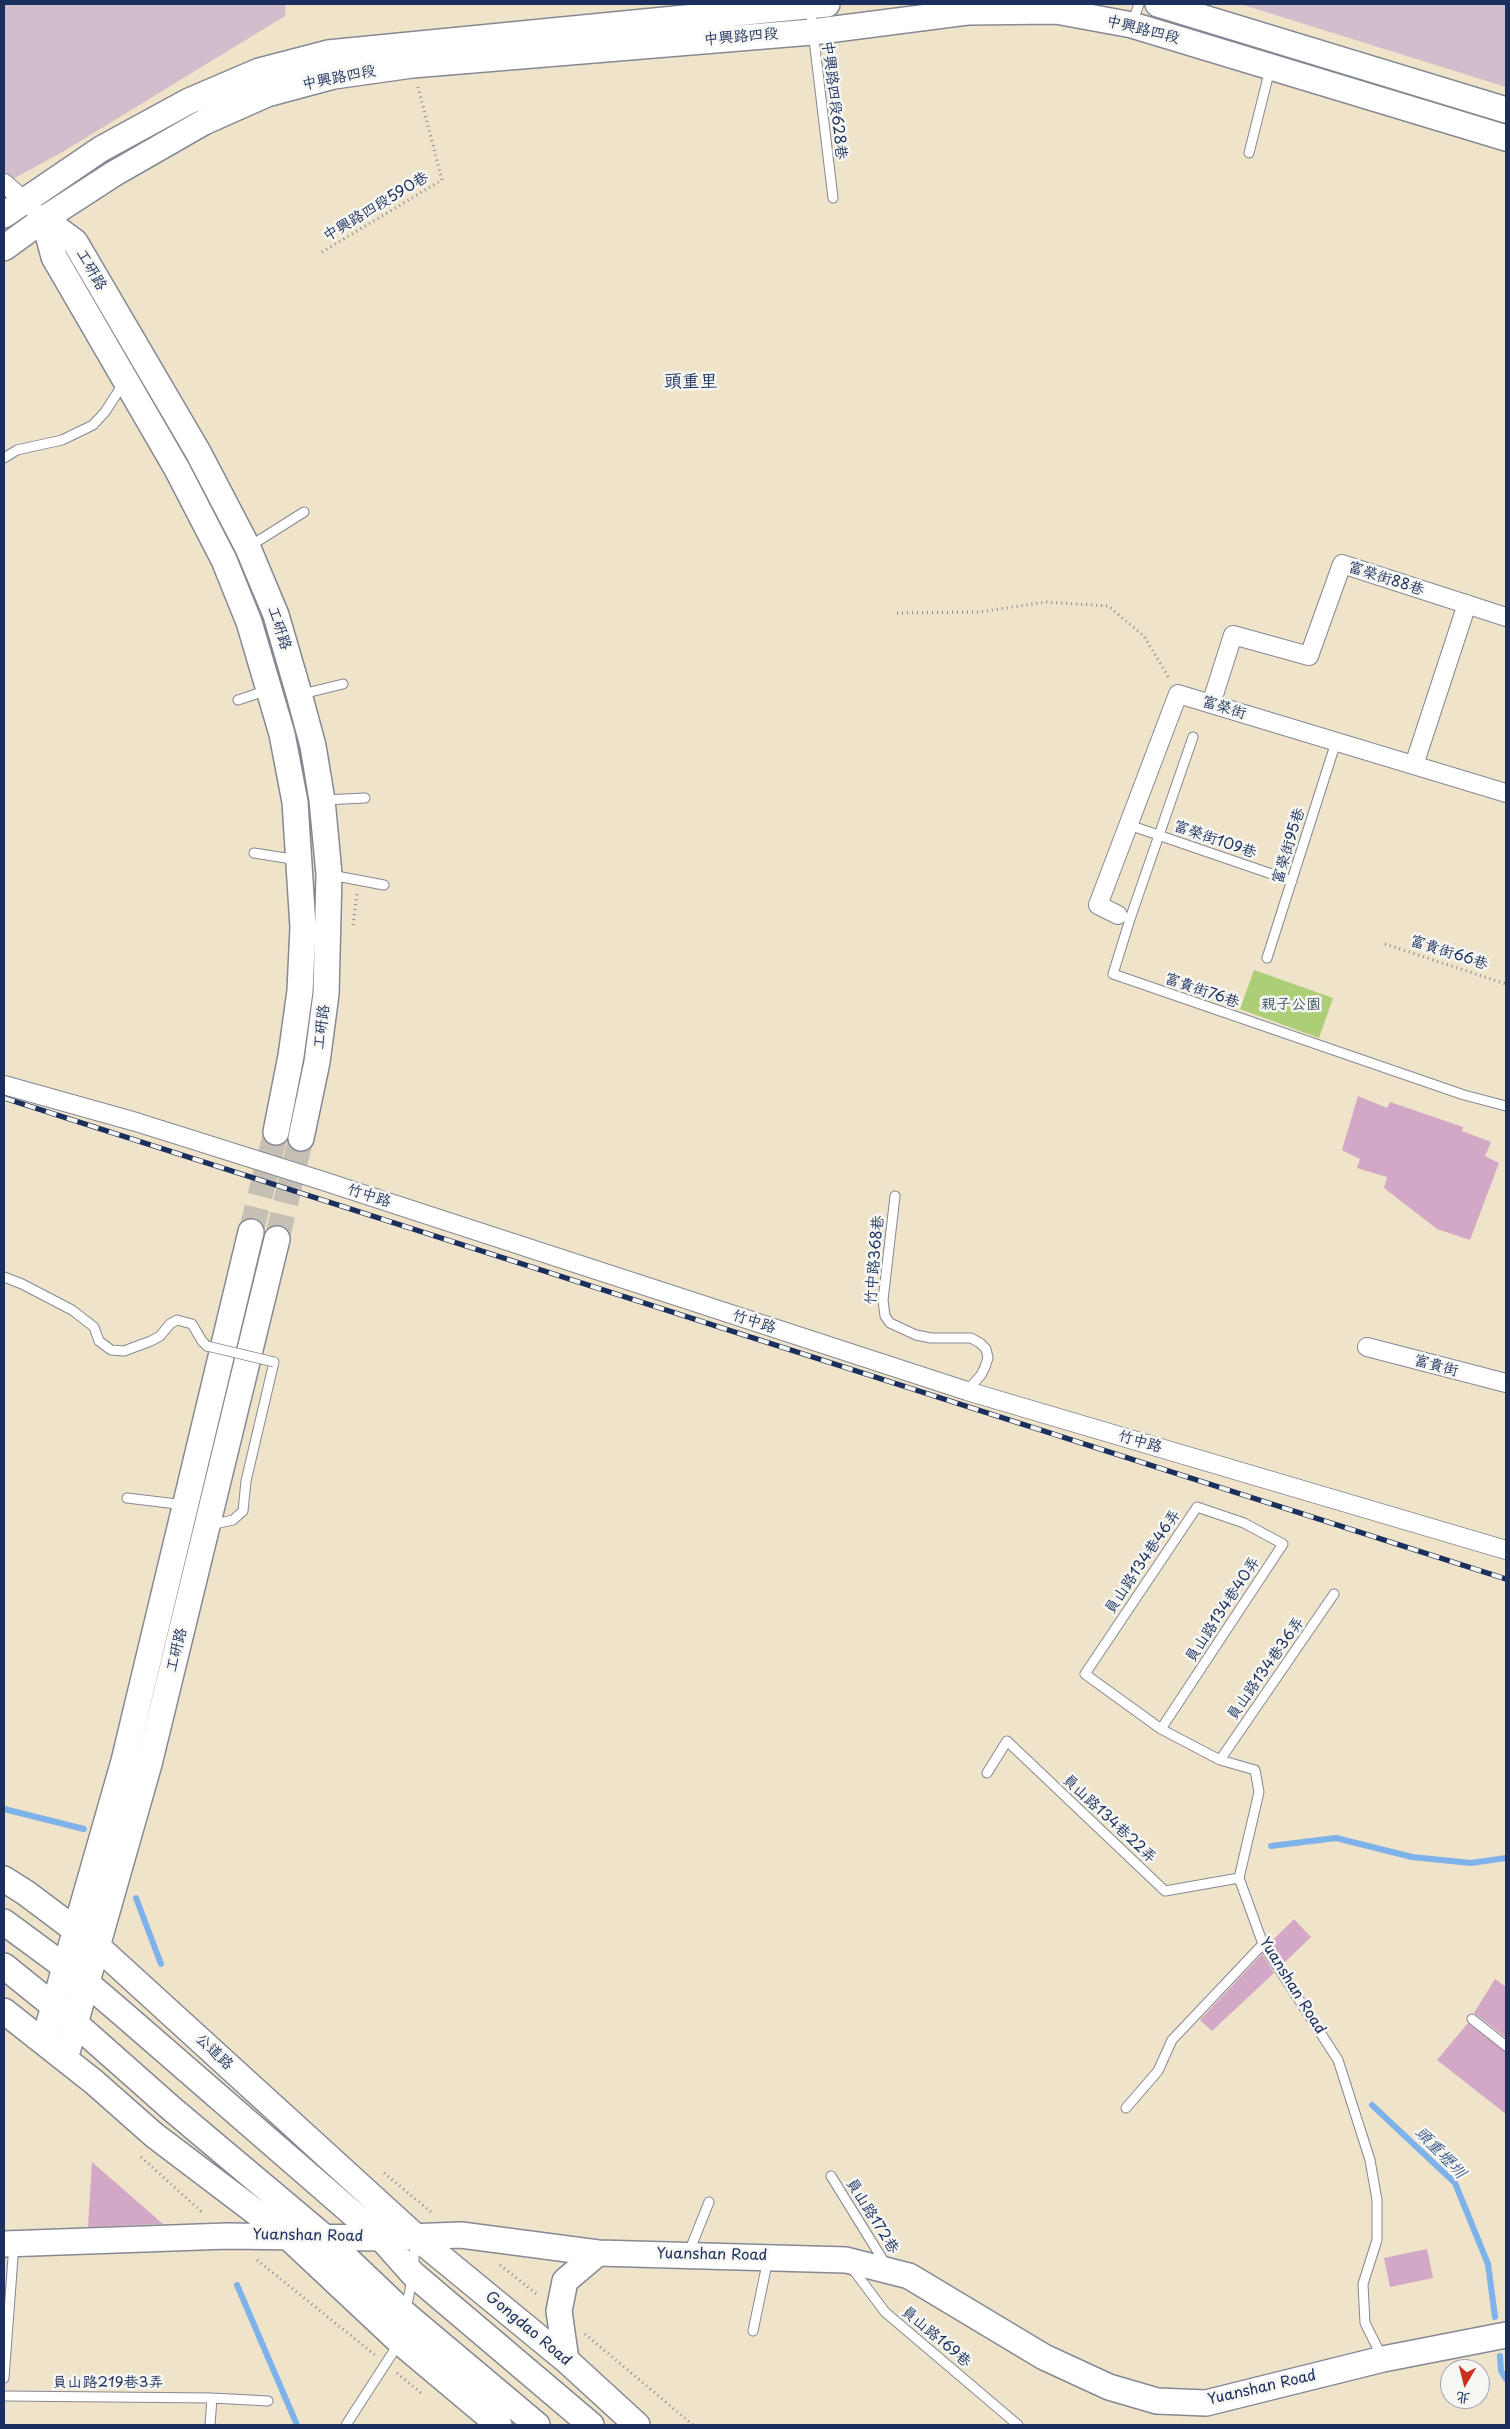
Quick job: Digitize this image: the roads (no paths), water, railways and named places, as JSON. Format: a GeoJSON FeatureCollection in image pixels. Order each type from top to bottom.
{"type":"FeatureCollection","features":[{"type":"Feature","properties":{"kind":"street","name":"中興路四段"},"geometry":{"type":"LineString","coordinates":[[1158,4],[1506,110]]}},
{"type":"Feature","properties":{"kind":"street","name":"中興路四段"},"geometry":{"type":"LineString","coordinates":[[4,215],[101,149],[189,101],[259,71],[328,53],[818,5]]}},
{"type":"Feature","properties":{"kind":"street","name":"中興路四段"},"geometry":{"type":"LineString","coordinates":[[4,248],[44,219],[204,122],[268,94],[334,76],[412,65],[812,32],[966,8],[1136,14],[1271,66],[1506,138]]}},
{"type":"Feature","properties":{"kind":"street"},"geometry":{"type":"LineString","coordinates":[[4,183],[44,219]]}},
{"type":"Feature","properties":{"kind":"street","name":"工研路"},"geometry":{"type":"LineString","coordinates":[[44,219],[54,257],[125,382],[178,469],[224,560],[249,622],[270,689],[296,802],[303,927],[300,991],[291,1056],[276,1132]]}},
{"type":"Feature","properties":{"kind":"street","name":"工研路"},"geometry":{"type":"LineString","coordinates":[[44,219],[75,242],[198,452],[248,548],[276,615],[299,694],[313,746],[322,800],[329,874],[326,994],[318,1062],[301,1138]]}},
{"type":"Feature","properties":{"kind":"street","name":"富榮街88巷"},"geometry":{"type":"LineString","coordinates":[[1211,704],[1233,635],[1309,656],[1342,564],[1506,617]]}},
{"type":"Feature","properties":{"kind":"street"},"geometry":{"type":"LineString","coordinates":[[1414,765],[1467,604]]}},
{"type":"Feature","properties":{"kind":"street","name":"富榮街"},"geometry":{"type":"LineString","coordinates":[[1129,825],[1178,694],[1506,793]]}},
{"type":"Feature","properties":{"kind":"street"},"geometry":{"type":"LineString","coordinates":[[1124,917],[1098,906],[1129,825]]}},
{"type":"Feature","properties":{"kind":"street","name":"竹中路"},"geometry":{"type":"LineString","coordinates":[[4,1085],[136,1122],[317,1179],[967,1391],[1506,1550]]}},
{"type":"Feature","properties":{"kind":"street","name":"工研路"},"geometry":{"type":"LineString","coordinates":[[44,2041],[124,1761],[251,1232]]}},
{"type":"Feature","properties":{"kind":"street","name":"工研路"},"geometry":{"type":"LineString","coordinates":[[65,2059],[88,1984],[149,1764],[277,1239]]}},
{"type":"Feature","properties":{"kind":"street","name":"富貴街"},"geometry":{"type":"LineString","coordinates":[[1367,1347],[1506,1383]]}},
{"type":"Feature","properties":{"kind":"street","name":"公道路"},"geometry":{"type":"LineString","coordinates":[[4,1879],[98,1947],[415,2236]]}},
{"type":"Feature","properties":{"kind":"street","name":"公道路"},"geometry":{"type":"LineString","coordinates":[[4,1922],[88,1984],[381,2238]]}},
{"type":"Feature","properties":{"kind":"street"},"geometry":{"type":"LineString","coordinates":[[4,1966],[55,2006],[172,2109],[323,2236],[403,2328],[499,2425]]}},
{"type":"Feature","properties":{"kind":"street"},"geometry":{"type":"LineString","coordinates":[[4,2011],[44,2041],[154,2135],[286,2235],[403,2328],[537,2425]]}},
{"type":"Feature","properties":{"kind":"street","name":"Yuanshan Road"},"geometry":{"type":"LineString","coordinates":[[9,2244],[228,2236],[286,2235],[381,2238],[461,2235],[598,2253],[769,2256],[846,2260],[909,2276],[1044,2357],[1109,2387],[1157,2402],[1206,2403],[1383,2359],[1506,2335]]}},
{"type":"Feature","properties":{"kind":"street","name":"Gongdao Road"},"geometry":{"type":"LineString","coordinates":[[415,2236],[566,2360],[637,2425]]}},
{"type":"Feature","properties":{"kind":"street"},"geometry":{"type":"LineString","coordinates":[[381,2238],[414,2274],[591,2425]]}},
{"type":"Feature","properties":{"kind":"street"},"geometry":{"type":"LineString","coordinates":[[566,2360],[559,2311],[565,2281],[598,2253]]}},
{"type":"Feature","properties":{"kind":"lane","name":"中興路四段628巷"},"geometry":{"type":"LineString","coordinates":[[818,5],[812,32],[833,198]]}},
{"type":"Feature","properties":{"kind":"lane"},"geometry":{"type":"LineString","coordinates":[[1249,153],[1271,66]]}},
{"type":"Feature","properties":{"kind":"lane"},"geometry":{"type":"LineString","coordinates":[[4,458],[17,450],[62,440],[93,424],[105,412],[125,382]]}},
{"type":"Feature","properties":{"kind":"lane"},"geometry":{"type":"LineString","coordinates":[[248,548],[304,512]]}},
{"type":"Feature","properties":{"kind":"lane"},"geometry":{"type":"LineString","coordinates":[[299,694],[343,684]]}},
{"type":"Feature","properties":{"kind":"lane"},"geometry":{"type":"LineString","coordinates":[[238,700],[270,689]]}},
{"type":"Feature","properties":{"kind":"lane","name":"富貴街76巷"},"geometry":{"type":"LineString","coordinates":[[1193,737],[1161,835],[1124,917],[1114,974],[1464,1095],[1506,1106]]}},
{"type":"Feature","properties":{"kind":"lane","name":"富榮街95巷"},"geometry":{"type":"LineString","coordinates":[[1267,958],[1336,742]]}},
{"type":"Feature","properties":{"kind":"lane"},"geometry":{"type":"LineString","coordinates":[[322,800],[365,798]]}},
{"type":"Feature","properties":{"kind":"lane","name":"富榮街109巷"},"geometry":{"type":"LineString","coordinates":[[1129,825],[1292,881]]}},
{"type":"Feature","properties":{"kind":"lane"},"geometry":{"type":"LineString","coordinates":[[254,853],[300,861]]}},
{"type":"Feature","properties":{"kind":"lane"},"geometry":{"type":"LineString","coordinates":[[329,874],[384,885]]}},
{"type":"Feature","properties":{"kind":"lane","name":"竹中路368巷"},"geometry":{"type":"LineString","coordinates":[[895,1196],[883,1300],[885,1316],[890,1323],[916,1335],[931,1338],[971,1338],[980,1343],[986,1349],[988,1358],[981,1375],[967,1391]]}},
{"type":"Feature","properties":{"kind":"lane"},"geometry":{"type":"LineString","coordinates":[[4,1277],[22,1284],[72,1310],[94,1327],[99,1340],[111,1350],[124,1351],[151,1341],[177,1320],[192,1324],[207,1346],[274,1362],[246,1482],[243,1511],[233,1520],[207,1526]]}},
{"type":"Feature","properties":{"kind":"lane"},"geometry":{"type":"LineString","coordinates":[[127,1498],[185,1505]]}},
{"type":"Feature","properties":{"kind":"lane","name":"員山路134巷46弄"},"geometry":{"type":"LineString","coordinates":[[1161,1728],[1085,1674],[1197,1507],[1244,1523]]}},
{"type":"Feature","properties":{"kind":"lane","name":"員山路134巷40弄"},"geometry":{"type":"LineString","coordinates":[[1161,1728],[1283,1544],[1244,1523]]}},
{"type":"Feature","properties":{"kind":"lane","name":"員山路134巷36弄"},"geometry":{"type":"LineString","coordinates":[[1220,1760],[1334,1594]]}},
{"type":"Feature","properties":{"kind":"lane"},"geometry":{"type":"LineString","coordinates":[[1161,1728],[1220,1760],[1255,1770],[1259,1792],[1238,1878]]}},
{"type":"Feature","properties":{"kind":"lane","name":"員山路134巷22弄"},"geometry":{"type":"LineString","coordinates":[[987,1773],[1007,1741],[1166,1892],[1238,1878]]}},
{"type":"Feature","properties":{"kind":"lane","name":"Yuanshan Road"},"geometry":{"type":"LineString","coordinates":[[1238,1878],[1263,1944],[1338,2060],[1370,2160],[1377,2200],[1377,2240],[1363,2284],[1365,2323],[1383,2359]]}},
{"type":"Feature","properties":{"kind":"lane"},"geometry":{"type":"LineString","coordinates":[[1126,2108],[1158,2071],[1172,2040],[1263,1944]]}},
{"type":"Feature","properties":{"kind":"lane"},"geometry":{"type":"LineString","coordinates":[[1472,2019],[1506,2046]]}},
{"type":"Feature","properties":{"kind":"lane","name":"員山路172巷"},"geometry":{"type":"LineString","coordinates":[[831,2176],[890,2271]]}},
{"type":"Feature","properties":{"kind":"lane"},"geometry":{"type":"LineString","coordinates":[[688,2255],[709,2202]]}},
{"type":"Feature","properties":{"kind":"lane"},"geometry":{"type":"LineString","coordinates":[[346,2425],[385,2363],[403,2328],[414,2274],[415,2236]]}},
{"type":"Feature","properties":{"kind":"lane"},"geometry":{"type":"LineString","coordinates":[[4,2378],[9,2244]]}},
{"type":"Feature","properties":{"kind":"lane"},"geometry":{"type":"LineString","coordinates":[[753,2331],[769,2256]]}},
{"type":"Feature","properties":{"kind":"lane","name":"員山路169巷"},"geometry":{"type":"LineString","coordinates":[[846,2260],[885,2312],[1018,2425]]}},
{"type":"Feature","properties":{"kind":"lane","name":"員山路219巷3弄"},"geometry":{"type":"LineString","coordinates":[[4,2396],[212,2398],[268,2401]]}},
{"type":"Feature","properties":{"kind":"lane"},"geometry":{"type":"LineString","coordinates":[[210,2425],[212,2398]]}},
{"type":"Feature","properties":{"kind":"waterway"},"geometry":{"type":"LineString","coordinates":[[4,1809],[84,1829]]}},
{"type":"Feature","properties":{"kind":"waterway","name":"頭重壢圳"},"geometry":{"type":"LineString","coordinates":[[1271,1846],[1336,1838],[1412,1857],[1471,1863],[1506,1858]]}},
{"type":"Feature","properties":{"kind":"waterway"},"geometry":{"type":"LineString","coordinates":[[136,1898],[161,1964]]}},
{"type":"Feature","properties":{"kind":"waterway","name":"頭重壢圳"},"geometry":{"type":"LineString","coordinates":[[1372,2105],[1455,2183],[1488,2264],[1495,2317]]}},
{"type":"Feature","properties":{"kind":"waterway"},"geometry":{"type":"LineString","coordinates":[[237,2285],[297,2425]]}},
{"type":"Feature","properties":{"kind":"waterway","name":"頭重壢圳"},"geometry":{"type":"LineString","coordinates":[[1500,2356],[1501,2371],[1506,2379]]}},
{"type":"Feature","properties":{"kind":"tunnel"},"geometry":{"type":"LineString","coordinates":[[251,1232],[276,1132]]}},
{"type":"Feature","properties":{"kind":"tunnel"},"geometry":{"type":"LineString","coordinates":[[277,1239],[301,1138]]}},
{"type":"Feature","properties":{"kind":"railway"},"geometry":{"type":"LineString","coordinates":[[4,1098],[1506,1579]]}},
{"type":"Feature","properties":{"kind":"district","name":"頭重里"},"geometry":{"type":"Point","coordinates":[691,382]}},
{"type":"Feature","properties":{"kind":"park label","name":"親子公園"},"geometry":{"type":"Point","coordinates":[1291,1005]}}]}
